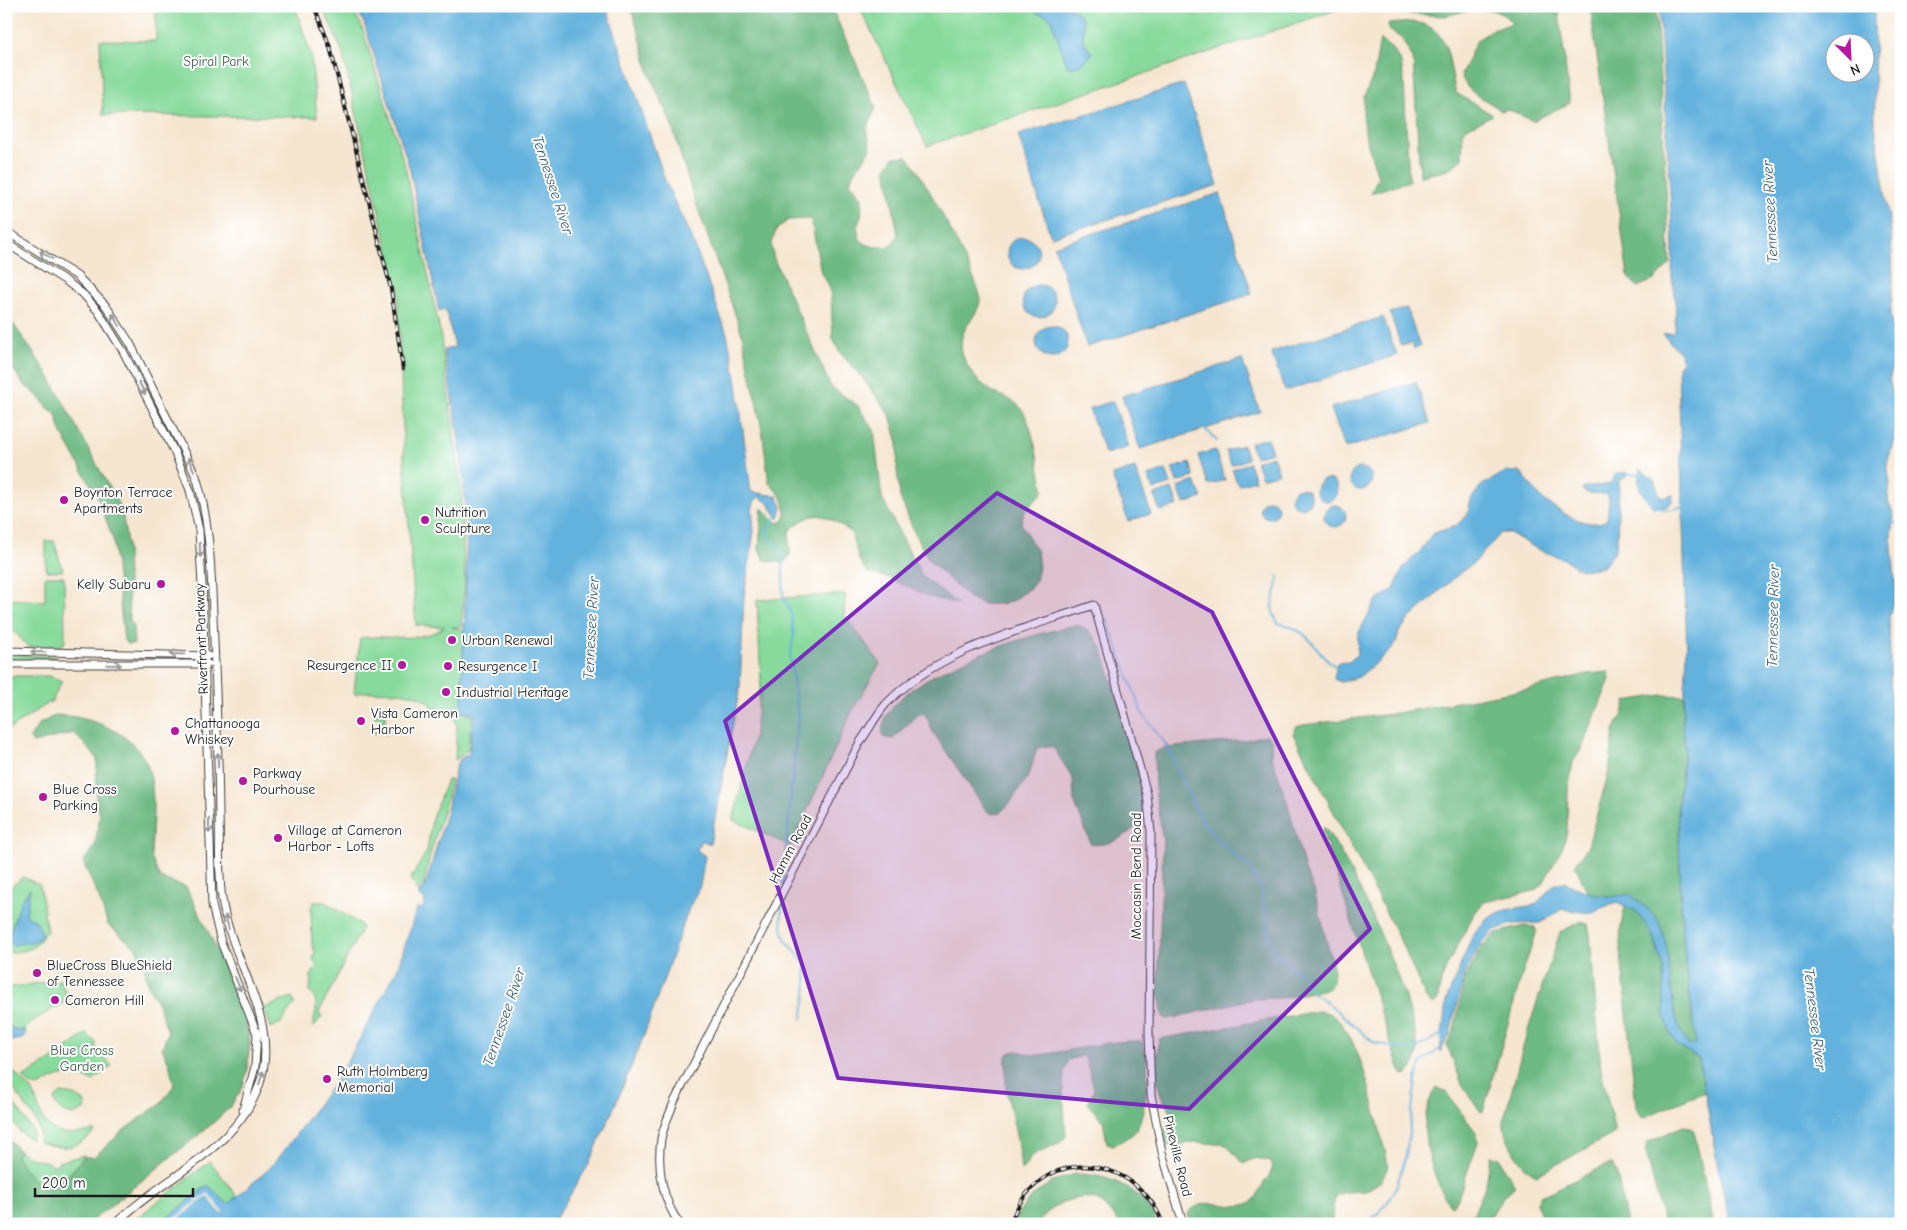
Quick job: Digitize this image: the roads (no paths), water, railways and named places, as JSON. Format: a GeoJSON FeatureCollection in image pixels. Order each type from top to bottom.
{"type":"FeatureCollection","features":[{"type":"Feature","properties":{"kind":"main road","name":"Riverfront Parkway"},"geometry":{"type":"LineString","coordinates":[[6,231],[77,276],[106,306],[130,344],[186,454],[198,483],[207,521],[215,661],[222,899],[233,942],[263,1023],[265,1052],[263,1069],[251,1102],[240,1121],[228,1134],[115,1224]]}},
{"type":"Feature","properties":{"kind":"main road","name":"Riverfront Parkway"},"geometry":{"type":"LineString","coordinates":[[6,243],[66,281],[84,295],[98,312],[123,351],[174,451],[190,490],[197,516],[206,664],[212,905],[221,942],[257,1034],[257,1052],[250,1089],[244,1109],[228,1134]]}},
{"type":"Feature","properties":{"kind":"main road","name":"Moccasin Bend Road"},"geometry":{"type":"LineString","coordinates":[[1094,605],[1147,794],[1151,832],[1149,1013],[1152,1095]]}},
{"type":"Feature","properties":{"kind":"main road","name":"Hamm Road"},"geometry":{"type":"LineString","coordinates":[[680,1224],[666,1198],[660,1160],[661,1138],[674,1102],[860,742],[886,704],[926,671],[968,649],[1094,605]]}},
{"type":"Feature","properties":{"kind":"main road"},"geometry":{"type":"LineString","coordinates":[[6,651],[205,655],[215,661]]}},
{"type":"Feature","properties":{"kind":"main road"},"geometry":{"type":"LineString","coordinates":[[6,664],[206,664],[215,661]]}},
{"type":"Feature","properties":{"kind":"main road","name":"Pineville Road"},"geometry":{"type":"LineString","coordinates":[[1152,1095],[1162,1152],[1183,1224]]}},
{"type":"Feature","properties":{"kind":"water","name":"Tennessee River"},"geometry":{"type":"Polygon","coordinates":[[[355,6],[606,6],[666,183],[694,244],[727,334],[736,377],[751,492],[777,496],[782,507],[779,519],[767,502],[759,497],[755,500],[752,510],[754,531],[744,597],[740,687],[710,844],[701,840],[697,850],[705,856],[700,886],[689,908],[643,1038],[616,1103],[588,1166],[552,1224],[159,1224],[208,1185],[228,1204],[269,1169],[341,1073],[397,970],[417,908],[423,909],[425,900],[419,896],[419,891],[425,887],[447,810],[456,765],[461,758],[469,754],[474,714],[462,712],[467,542],[466,513],[460,451],[444,350],[455,347],[446,310],[439,311],[409,166],[364,23],[355,6]]]}},
{"type":"Feature","properties":{"kind":"water"},"geometry":{"type":"Polygon","coordinates":[[[1033,6],[1067,6],[1078,13],[1083,20],[1083,41],[1092,53],[1088,59],[1078,66],[1067,66],[1051,19],[1046,15],[1036,13],[1033,6]]]}},
{"type":"Feature","properties":{"kind":"water","name":"Tennessee River"},"geometry":{"type":"Polygon","coordinates":[[[1659,6],[1874,6],[1875,126],[1891,233],[1893,281],[1890,314],[1897,353],[1889,380],[1895,401],[1894,440],[1887,464],[1890,483],[1888,500],[1894,516],[1891,535],[1896,592],[1889,617],[1895,906],[1901,988],[1901,1224],[1731,1224],[1719,1174],[1699,1059],[1677,1045],[1669,1031],[1664,1011],[1663,968],[1653,935],[1636,911],[1616,902],[1590,913],[1562,909],[1540,923],[1511,924],[1495,930],[1482,942],[1464,975],[1450,1034],[1440,1053],[1446,1001],[1472,937],[1487,918],[1505,910],[1535,905],[1554,885],[1564,882],[1604,896],[1630,894],[1656,917],[1664,936],[1672,997],[1680,1029],[1688,1045],[1696,1044],[1682,931],[1678,805],[1685,747],[1683,722],[1687,653],[1678,367],[1682,362],[1681,354],[1663,334],[1672,333],[1675,330],[1676,301],[1672,278],[1673,243],[1659,6]]]}},
{"type":"Feature","properties":{"kind":"water"},"geometry":{"type":"Polygon","coordinates":[[[1184,84],[1218,185],[1051,237],[1018,135],[1184,84]]]}},
{"type":"Feature","properties":{"kind":"water"},"geometry":{"type":"Polygon","coordinates":[[[1220,193],[1252,294],[1087,347],[1054,246],[1220,193]]]}},
{"type":"Feature","properties":{"kind":"water"},"geometry":{"type":"Polygon","coordinates":[[[1023,237],[1029,238],[1034,242],[1038,247],[1038,259],[1034,264],[1029,268],[1023,269],[1017,268],[1012,264],[1008,259],[1007,253],[1008,247],[1012,242],[1017,238],[1023,237]]]}},
{"type":"Feature","properties":{"kind":"water"},"geometry":{"type":"Polygon","coordinates":[[[1039,285],[1050,290],[1055,301],[1050,312],[1039,317],[1028,312],[1023,301],[1028,290],[1039,285]]]}},
{"type":"Feature","properties":{"kind":"water"},"geometry":{"type":"Polygon","coordinates":[[[1407,308],[1420,347],[1414,349],[1412,343],[1401,346],[1390,313],[1407,308]]]}},
{"type":"Feature","properties":{"kind":"water"},"geometry":{"type":"Polygon","coordinates":[[[1383,317],[1397,355],[1285,391],[1271,352],[1383,317]]]}},
{"type":"Feature","properties":{"kind":"water"},"geometry":{"type":"Polygon","coordinates":[[[1052,326],[1063,331],[1068,342],[1063,353],[1052,358],[1041,353],[1036,342],[1041,331],[1052,326]]]}},
{"type":"Feature","properties":{"kind":"water"},"geometry":{"type":"Polygon","coordinates":[[[1242,359],[1260,412],[1140,449],[1122,396],[1242,359]]]}},
{"type":"Feature","properties":{"kind":"water"},"geometry":{"type":"Polygon","coordinates":[[[1416,382],[1430,423],[1345,448],[1331,408],[1416,382]]]}},
{"type":"Feature","properties":{"kind":"water"},"geometry":{"type":"Polygon","coordinates":[[[1113,401],[1129,447],[1105,454],[1089,409],[1113,401]]]}},
{"type":"Feature","properties":{"kind":"water"},"geometry":{"type":"Polygon","coordinates":[[[1267,438],[1272,452],[1255,457],[1250,443],[1267,438]]]}},
{"type":"Feature","properties":{"kind":"water"},"geometry":{"type":"Polygon","coordinates":[[[1243,445],[1248,459],[1231,465],[1226,451],[1243,445]]]}},
{"type":"Feature","properties":{"kind":"water"},"geometry":{"type":"Polygon","coordinates":[[[1215,450],[1225,480],[1208,485],[1198,455],[1215,450]]]}},
{"type":"Feature","properties":{"kind":"water"},"geometry":{"type":"Polygon","coordinates":[[[1273,456],[1279,473],[1262,478],[1256,461],[1273,456]]]}},
{"type":"Feature","properties":{"kind":"water"},"geometry":{"type":"Polygon","coordinates":[[[1190,463],[1194,477],[1177,482],[1172,468],[1190,463]]]}},
{"type":"Feature","properties":{"kind":"water"},"geometry":{"type":"Polygon","coordinates":[[[1249,463],[1255,480],[1238,485],[1232,469],[1249,463]]]}},
{"type":"Feature","properties":{"kind":"water"},"geometry":{"type":"Polygon","coordinates":[[[1135,468],[1151,514],[1128,521],[1112,475],[1135,468]]]}},
{"type":"Feature","properties":{"kind":"water"},"geometry":{"type":"Polygon","coordinates":[[[1361,468],[1369,471],[1372,479],[1369,487],[1361,490],[1353,487],[1350,479],[1353,471],[1361,468]]]}},
{"type":"Feature","properties":{"kind":"water"},"geometry":{"type":"Polygon","coordinates":[[[1640,469],[1654,480],[1661,498],[1673,495],[1669,505],[1653,507],[1639,486],[1640,469]]]}},
{"type":"Feature","properties":{"kind":"water"},"geometry":{"type":"Polygon","coordinates":[[[1166,470],[1171,484],[1153,490],[1148,476],[1166,470]]]}},
{"type":"Feature","properties":{"kind":"water"},"geometry":{"type":"Polygon","coordinates":[[[1505,472],[1520,472],[1540,496],[1565,514],[1582,521],[1599,523],[1607,520],[1608,495],[1586,492],[1583,491],[1583,488],[1610,483],[1616,474],[1627,472],[1627,476],[1619,481],[1617,541],[1614,553],[1603,567],[1581,570],[1564,559],[1537,549],[1510,533],[1501,533],[1474,563],[1461,572],[1410,618],[1399,632],[1397,641],[1391,650],[1359,677],[1341,682],[1334,679],[1337,663],[1349,662],[1357,655],[1358,634],[1376,601],[1394,589],[1403,568],[1423,548],[1432,534],[1455,526],[1467,516],[1471,499],[1481,486],[1505,472]]]}},
{"type":"Feature","properties":{"kind":"water"},"geometry":{"type":"Polygon","coordinates":[[[1327,479],[1335,482],[1338,490],[1335,498],[1327,501],[1319,498],[1316,490],[1319,482],[1327,479]]]}},
{"type":"Feature","properties":{"kind":"water"},"geometry":{"type":"Polygon","coordinates":[[[1195,481],[1202,498],[1184,504],[1178,487],[1195,481]]]}},
{"type":"Feature","properties":{"kind":"water"},"geometry":{"type":"Polygon","coordinates":[[[1301,488],[1308,491],[1311,498],[1308,505],[1301,508],[1294,505],[1291,498],[1294,491],[1301,488]]]}},
{"type":"Feature","properties":{"kind":"water"},"geometry":{"type":"Polygon","coordinates":[[[1172,489],[1178,506],[1160,511],[1154,495],[1172,489]]]}},
{"type":"Feature","properties":{"kind":"water"},"geometry":{"type":"Polygon","coordinates":[[[1265,500],[1273,500],[1278,505],[1276,516],[1265,518],[1260,513],[1260,505],[1265,500]]]}},
{"type":"Feature","properties":{"kind":"water"},"geometry":{"type":"Polygon","coordinates":[[[1335,505],[1343,508],[1346,516],[1343,524],[1335,527],[1327,524],[1324,516],[1327,508],[1335,505]]]}},
{"type":"Feature","properties":{"kind":"water"},"geometry":{"type":"Polygon","coordinates":[[[30,889],[26,915],[36,921],[42,934],[37,941],[14,945],[9,942],[8,937],[21,901],[30,889]]]}},
{"type":"Feature","properties":{"kind":"water"},"geometry":{"type":"Polygon","coordinates":[[[6,1025],[18,1031],[25,1030],[26,1032],[22,1039],[6,1040],[6,1025]]]}},
{"type":"Feature","properties":{"kind":"waterway"},"geometry":{"type":"LineString","coordinates":[[1204,428],[1217,441]]}},
{"type":"Feature","properties":{"kind":"waterway"},"geometry":{"type":"LineString","coordinates":[[1626,474],[1641,474]]}},
{"type":"Feature","properties":{"kind":"waterway"},"geometry":{"type":"LineString","coordinates":[[1656,506],[1666,510],[1682,507]]}},
{"type":"Feature","properties":{"kind":"waterway"},"geometry":{"type":"LineString","coordinates":[[777,516],[767,530],[768,537],[779,547],[783,558],[783,597],[791,613],[794,635],[790,655],[798,716],[783,885]]}},
{"type":"Feature","properties":{"kind":"waterway"},"geometry":{"type":"LineString","coordinates":[[1891,523],[1901,523]]}},
{"type":"Feature","properties":{"kind":"waterway"},"geometry":{"type":"LineString","coordinates":[[1278,575],[1273,604],[1274,616],[1278,623],[1299,631],[1306,636],[1337,668]]}},
{"type":"Feature","properties":{"kind":"waterway"},"geometry":{"type":"LineString","coordinates":[[1107,619],[1142,713],[1167,746],[1202,821],[1217,839],[1250,867],[1261,890],[1270,943],[1277,956],[1299,972],[1313,993],[1327,1002],[1373,1042],[1402,1049],[1417,1048],[1440,1035],[1443,1038]]}},
{"type":"Feature","properties":{"kind":"waterway"},"geometry":{"type":"LineString","coordinates":[[782,900],[784,935],[805,966],[807,979],[802,1019]]}},
{"type":"Feature","properties":{"kind":"waterway"},"geometry":{"type":"LineString","coordinates":[[1367,1224],[1386,1205],[1396,1187],[1406,1156],[1416,1079],[1422,1062],[1441,1048]]}},
{"type":"Feature","properties":{"kind":"railway"},"geometry":{"type":"LineString","coordinates":[[314,6],[330,47],[391,289],[403,369]]}},
{"type":"Feature","properties":{"kind":"railway"},"geometry":{"type":"LineString","coordinates":[[1010,1224],[1025,1196],[1049,1175],[1068,1168],[1087,1166],[1106,1170],[1125,1178],[1141,1190],[1154,1205],[1163,1224]]}},
{"type":"Feature","properties":{"kind":"place","name":"Boynton Terrace Apartments"},"geometry":{"type":"Point","coordinates":[64,500]}},
{"type":"Feature","properties":{"kind":"place","name":"Nutrition Sculpture"},"geometry":{"type":"Point","coordinates":[425,520]}},
{"type":"Feature","properties":{"kind":"place","name":"Kelly Subaru"},"geometry":{"type":"Point","coordinates":[161,584]}},
{"type":"Feature","properties":{"kind":"place","name":"Urban Renewal"},"geometry":{"type":"Point","coordinates":[452,640]}},
{"type":"Feature","properties":{"kind":"place","name":"Resurgence II"},"geometry":{"type":"Point","coordinates":[402,665]}},
{"type":"Feature","properties":{"kind":"place","name":"Resurgence I"},"geometry":{"type":"Point","coordinates":[448,666]}},
{"type":"Feature","properties":{"kind":"place","name":"Industrial Heritage"},"geometry":{"type":"Point","coordinates":[446,692]}},
{"type":"Feature","properties":{"kind":"place","name":"Vista Cameron Harbor"},"geometry":{"type":"Point","coordinates":[361,721]}},
{"type":"Feature","properties":{"kind":"place","name":"Chattanooga Whiskey"},"geometry":{"type":"Point","coordinates":[175,731]}},
{"type":"Feature","properties":{"kind":"place","name":"Parkway Pourhouse"},"geometry":{"type":"Point","coordinates":[243,781]}},
{"type":"Feature","properties":{"kind":"place","name":"Blue Cross Parking"},"geometry":{"type":"Point","coordinates":[43,797]}},
{"type":"Feature","properties":{"kind":"place","name":"Village at Cameron Harbor - Lofts"},"geometry":{"type":"Point","coordinates":[278,838]}},
{"type":"Feature","properties":{"kind":"place","name":"BlueCross BlueShield of Tennessee"},"geometry":{"type":"Point","coordinates":[37,973]}},
{"type":"Feature","properties":{"kind":"place","name":"Cameron Hill"},"geometry":{"type":"Point","coordinates":[55,1000]}},
{"type":"Feature","properties":{"kind":"place","name":"Ruth Holmberg Memorial"},"geometry":{"type":"Point","coordinates":[327,1079]}},
{"type":"Feature","properties":{"kind":"park label","name":"Spiral Park"},"geometry":{"type":"Point","coordinates":[216,61]}},
{"type":"Feature","properties":{"kind":"park label","name":"Blue Cross Garden"},"geometry":{"type":"Point","coordinates":[82,1058]}}]}
